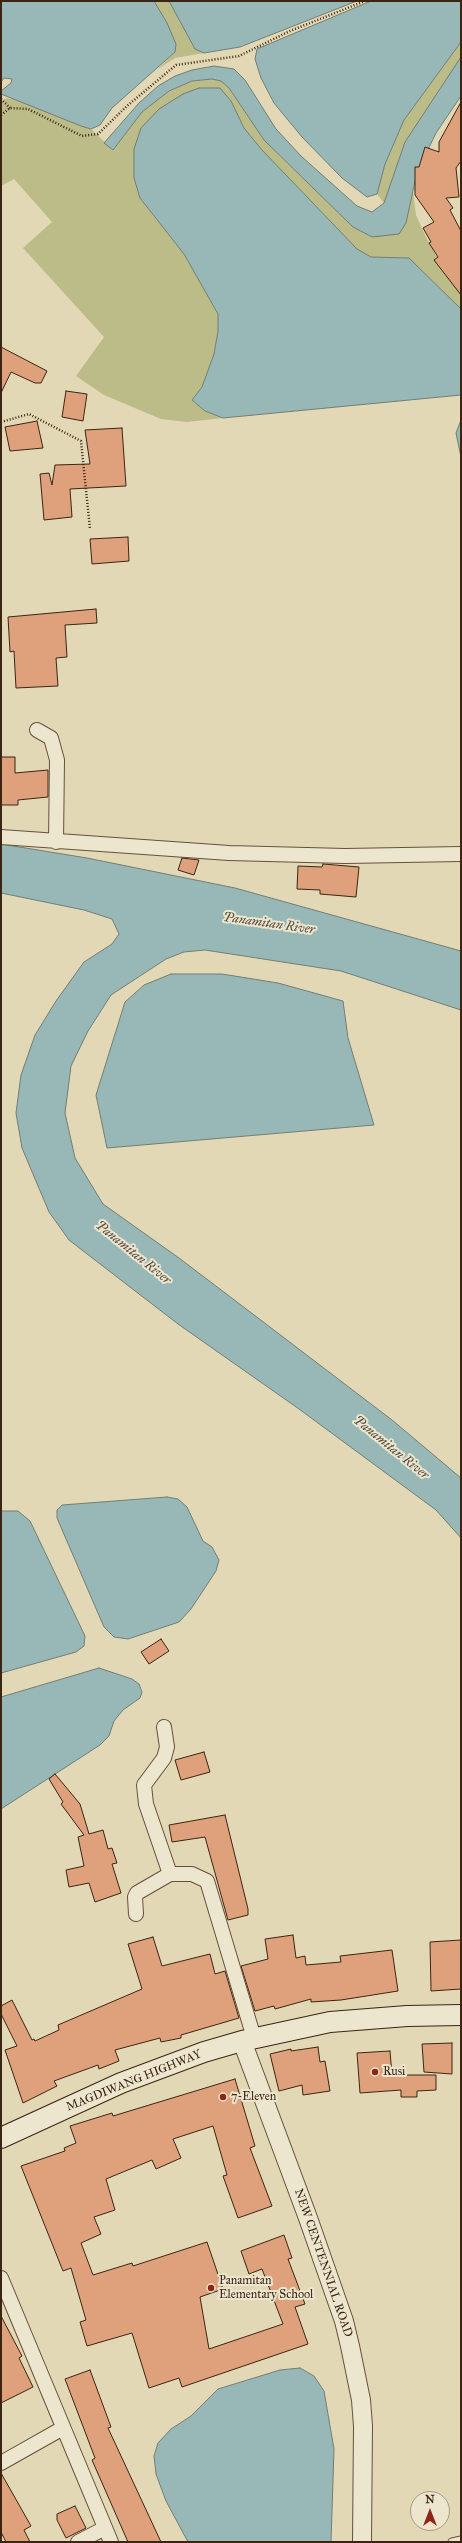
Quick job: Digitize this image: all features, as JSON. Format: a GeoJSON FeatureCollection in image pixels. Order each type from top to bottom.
{"type":"FeatureCollection","features":[{"type":"Feature","properties":{"kind":"main road","name":"MAGDIWANG HIGHWAY"},"geometry":{"type":"LineString","coordinates":[[1,2138],[120,2083],[204,2052],[248,2040],[330,2022],[407,2016],[461,2015]]}},
{"type":"Feature","properties":{"kind":"street"},"geometry":{"type":"LineString","coordinates":[[37,730],[51,738],[57,760],[56,842]]}},
{"type":"Feature","properties":{"kind":"street"},"geometry":{"type":"LineString","coordinates":[[1,837],[56,842],[230,852],[337,856],[461,854]]}},
{"type":"Feature","properties":{"kind":"street"},"geometry":{"type":"LineString","coordinates":[[164,1727],[167,1747],[164,1758],[144,1785],[146,1804],[170,1874]]}},
{"type":"Feature","properties":{"kind":"street"},"geometry":{"type":"LineString","coordinates":[[136,1914],[135,1898],[137,1893],[170,1874],[192,1874],[207,1881],[248,2040]]}},
{"type":"Feature","properties":{"kind":"street","name":"NEW CENTENNIAL ROAD"},"geometry":{"type":"LineString","coordinates":[[248,2040],[350,2346],[361,2400],[364,2512],[362,2542]]}},
{"type":"Feature","properties":{"kind":"street"},"geometry":{"type":"LineString","coordinates":[[1,2278],[111,2542]]}},
{"type":"Feature","properties":{"kind":"street"},"geometry":{"type":"LineString","coordinates":[[1,2463],[63,2428]]}},
{"type":"Feature","properties":{"kind":"street"},"geometry":{"type":"LineString","coordinates":[[78,2542],[105,2528]]}},
{"type":"Feature","properties":{"kind":"lane"},"geometry":{"type":"LineString","coordinates":[[452,2542],[461,2540]]}},
{"type":"Feature","properties":{"kind":"path"},"geometry":{"type":"LineString","coordinates":[[1,114],[10,108],[28,109],[82,136],[98,134],[126,106],[176,65],[239,56],[290,31],[365,1]]}},
{"type":"Feature","properties":{"kind":"path"},"geometry":{"type":"LineString","coordinates":[[1,99],[10,108]]}},
{"type":"Feature","properties":{"kind":"path"},"geometry":{"type":"LineString","coordinates":[[1,422],[29,414],[81,441],[90,529]]}},
{"type":"Feature","properties":{"kind":"green space"},"geometry":{"type":"Polygon","coordinates":[[[154,1],[169,1],[195,49],[204,53],[175,58],[158,69],[175,52],[167,23],[154,1]]]}},
{"type":"Feature","properties":{"kind":"green space"},"geometry":{"type":"Polygon","coordinates":[[[461,42],[461,58],[405,142],[384,203],[377,194],[385,164],[404,120],[461,42]]]}},
{"type":"Feature","properties":{"kind":"green space"},"geometry":{"type":"Polygon","coordinates":[[[212,79],[221,81],[229,88],[264,140],[353,227],[372,237],[411,197],[413,192],[416,215],[425,235],[440,263],[461,285],[461,309],[409,258],[371,257],[357,249],[262,150],[244,128],[231,101],[140,198],[184,254],[218,314],[218,331],[214,354],[202,387],[192,400],[205,411],[223,418],[187,422],[161,419],[104,395],[76,376],[104,337],[23,248],[52,222],[14,179],[1,186],[1,101],[7,98],[25,102],[91,129],[113,150],[142,112],[169,91],[192,81],[212,79]]]}},
{"type":"Feature","properties":{"kind":"water"},"geometry":{"type":"Polygon","coordinates":[[[1,1],[154,1],[167,23],[176,44],[175,52],[112,108],[100,125],[91,129],[1,94],[1,91],[11,83],[12,79],[4,78],[1,82],[1,1]]]}},
{"type":"Feature","properties":{"kind":"water"},"geometry":{"type":"Polygon","coordinates":[[[169,1],[357,1],[240,47],[204,53],[195,49],[169,1]]]}},
{"type":"Feature","properties":{"kind":"water"},"geometry":{"type":"Polygon","coordinates":[[[371,1],[461,1],[461,42],[404,120],[385,164],[377,194],[367,197],[342,178],[302,137],[274,103],[261,78],[255,59],[257,49],[371,1]]]}},
{"type":"Feature","properties":{"kind":"water"},"geometry":{"type":"Polygon","coordinates":[[[461,57],[461,96],[436,133],[417,172],[406,223],[399,234],[372,237],[353,227],[264,140],[229,88],[221,81],[212,79],[192,81],[169,91],[142,112],[113,150],[104,143],[139,103],[158,86],[175,76],[192,70],[214,66],[234,69],[245,80],[276,129],[301,156],[357,206],[372,212],[384,203],[405,142],[461,57]]]}},
{"type":"Feature","properties":{"kind":"water"},"geometry":{"type":"Polygon","coordinates":[[[199,88],[220,88],[231,101],[244,128],[262,150],[357,249],[371,257],[409,258],[461,309],[461,395],[223,418],[205,411],[192,400],[202,387],[214,354],[218,331],[218,314],[184,254],[140,198],[134,178],[134,149],[141,128],[159,109],[183,94],[199,88]]]}},
{"type":"Feature","properties":{"kind":"water"},"geometry":{"type":"Polygon","coordinates":[[[461,420],[461,457],[456,433],[461,420]]]}},
{"type":"Feature","properties":{"kind":"water","name":"Panamitan River"},"geometry":{"type":"Polygon","coordinates":[[[1,844],[87,858],[235,888],[461,951],[461,1010],[341,971],[205,950],[184,952],[166,959],[111,995],[88,1031],[71,1066],[65,1113],[75,1158],[103,1204],[179,1258],[392,1420],[461,1478],[461,1538],[436,1510],[299,1409],[178,1324],[69,1240],[49,1212],[22,1148],[16,1113],[21,1075],[35,1035],[56,1001],[84,962],[112,944],[119,934],[112,919],[84,910],[1,893],[1,844]]]}},
{"type":"Feature","properties":{"kind":"water"},"geometry":{"type":"Polygon","coordinates":[[[171,974],[222,974],[278,983],[343,1001],[348,1038],[374,1125],[107,1148],[96,1095],[125,1002],[144,985],[171,974]]]}},
{"type":"Feature","properties":{"kind":"water"},"geometry":{"type":"Polygon","coordinates":[[[167,1497],[178,1499],[187,1507],[203,1541],[212,1547],[219,1560],[216,1571],[191,1609],[179,1622],[128,1639],[114,1637],[104,1627],[57,1518],[57,1510],[62,1505],[167,1497]]]}},
{"type":"Feature","properties":{"kind":"water"},"geometry":{"type":"Polygon","coordinates":[[[1,1511],[18,1511],[30,1521],[85,1636],[84,1646],[76,1652],[1,1673],[1,1511]]]}},
{"type":"Feature","properties":{"kind":"water"},"geometry":{"type":"Polygon","coordinates":[[[99,1668],[132,1679],[139,1684],[142,1692],[140,1698],[123,1710],[114,1721],[109,1736],[100,1745],[1,1809],[1,1697],[99,1668]]]}},
{"type":"Feature","properties":{"kind":"water"},"geometry":{"type":"Polygon","coordinates":[[[300,2368],[314,2376],[324,2391],[334,2449],[331,2542],[188,2542],[166,2501],[156,2474],[154,2456],[158,2443],[171,2429],[191,2416],[218,2389],[280,2370],[300,2368]]]}},
{"type":"Feature","properties":{"kind":"building"},"geometry":{"type":"Polygon","coordinates":[[[461,102],[461,161],[456,168],[459,197],[446,198],[453,208],[450,210],[461,231],[461,295],[434,260],[438,257],[429,243],[431,242],[423,228],[434,222],[415,195],[415,167],[419,167],[425,147],[439,152],[439,142],[461,102]]]}},
{"type":"Feature","properties":{"kind":"building"},"geometry":{"type":"Polygon","coordinates":[[[1,347],[47,371],[41,383],[35,383],[11,372],[1,393],[1,347]]]}},
{"type":"Feature","properties":{"kind":"building"},"geometry":{"type":"Polygon","coordinates":[[[66,391],[87,394],[83,421],[62,417],[66,391]]]}},
{"type":"Feature","properties":{"kind":"building"},"geometry":{"type":"Polygon","coordinates":[[[37,421],[43,448],[10,451],[5,427],[37,421]]]}},
{"type":"Feature","properties":{"kind":"building"},"geometry":{"type":"Polygon","coordinates":[[[122,428],[126,486],[70,489],[72,517],[44,520],[40,474],[49,473],[52,485],[55,465],[90,464],[85,430],[122,428]]]}},
{"type":"Feature","properties":{"kind":"building"},"geometry":{"type":"Polygon","coordinates":[[[128,537],[129,561],[92,564],[90,539],[128,537]]]}},
{"type":"Feature","properties":{"kind":"building"},"geometry":{"type":"Polygon","coordinates":[[[96,609],[97,623],[65,625],[67,657],[56,658],[58,686],[16,688],[14,651],[10,652],[8,617],[96,609]]]}},
{"type":"Feature","properties":{"kind":"building"},"geometry":{"type":"Polygon","coordinates":[[[1,757],[15,757],[15,773],[48,770],[48,797],[18,800],[18,805],[1,805],[1,757]]]}},
{"type":"Feature","properties":{"kind":"building"},"geometry":{"type":"Polygon","coordinates":[[[182,858],[199,860],[194,875],[178,870],[182,858]]]}},
{"type":"Feature","properties":{"kind":"building"},"geometry":{"type":"Polygon","coordinates":[[[323,864],[359,867],[356,897],[320,894],[320,890],[297,889],[298,866],[322,867],[323,864]]]}},
{"type":"Feature","properties":{"kind":"building"},"geometry":{"type":"Polygon","coordinates":[[[161,1639],[169,1651],[149,1664],[141,1652],[161,1639]]]}},
{"type":"Feature","properties":{"kind":"building"},"geometry":{"type":"Polygon","coordinates":[[[204,1752],[210,1772],[181,1780],[175,1760],[204,1752]]]}},
{"type":"Feature","properties":{"kind":"building"},"geometry":{"type":"Polygon","coordinates":[[[55,1774],[80,1804],[89,1834],[103,1830],[108,1849],[112,1848],[117,1863],[112,1864],[121,1893],[95,1902],[89,1883],[69,1887],[66,1870],[84,1866],[78,1837],[84,1835],[61,1804],[63,1802],[49,1779],[55,1774]]]}},
{"type":"Feature","properties":{"kind":"building"},"geometry":{"type":"Polygon","coordinates":[[[225,1815],[248,1909],[248,1915],[228,1920],[205,1837],[172,1842],[169,1825],[225,1815]]]}},
{"type":"Feature","properties":{"kind":"building"},"geometry":{"type":"Polygon","coordinates":[[[293,1935],[296,1958],[305,1956],[306,1965],[341,1962],[340,1956],[392,1950],[398,1991],[341,2000],[311,2002],[311,1999],[275,2009],[274,2006],[255,2011],[241,1966],[268,1959],[265,1939],[293,1935]]]}},
{"type":"Feature","properties":{"kind":"building"},"geometry":{"type":"Polygon","coordinates":[[[153,1937],[162,1966],[210,1954],[215,1974],[225,1971],[239,2018],[181,2035],[181,2038],[161,2042],[160,2038],[115,2050],[119,2061],[99,2069],[98,2065],[54,2081],[57,2086],[23,2103],[5,2050],[17,2046],[1,2014],[1,2006],[12,2000],[32,2040],[34,2039],[35,2041],[59,2030],[58,2025],[142,1989],[128,1944],[153,1937]]]}},
{"type":"Feature","properties":{"kind":"building"},"geometry":{"type":"Polygon","coordinates":[[[461,1940],[461,1989],[431,1991],[430,1942],[461,1940]]]}},
{"type":"Feature","properties":{"kind":"building"},"geometry":{"type":"Polygon","coordinates":[[[452,2043],[452,2074],[424,2072],[422,2044],[452,2043]]]}},
{"type":"Feature","properties":{"kind":"building"},"geometry":{"type":"Polygon","coordinates":[[[318,2047],[320,2062],[325,2061],[330,2091],[303,2095],[302,2085],[279,2091],[270,2054],[291,2049],[291,2051],[318,2047]]]}},
{"type":"Feature","properties":{"kind":"building","name":"Rusi"},"geometry":{"type":"Polygon","coordinates":[[[390,2051],[392,2075],[436,2075],[436,2090],[417,2091],[417,2097],[401,2097],[401,2090],[360,2093],[357,2053],[390,2051]]]}},
{"type":"Feature","properties":{"kind":"building"},"geometry":{"type":"Polygon","coordinates":[[[235,2079],[255,2146],[250,2148],[272,2206],[238,2218],[223,2176],[227,2175],[213,2126],[173,2139],[181,2158],[156,2169],[152,2160],[106,2179],[115,2210],[94,2217],[101,2234],[81,2243],[93,2275],[132,2263],[133,2266],[207,2242],[223,2289],[200,2297],[209,2349],[283,2324],[262,2269],[249,2274],[241,2251],[284,2235],[292,2258],[288,2259],[305,2304],[295,2307],[308,2344],[182,2387],[179,2378],[149,2388],[132,2333],[87,2346],[80,2322],[86,2320],[71,2268],[63,2271],[21,2166],[65,2151],[64,2148],[76,2143],[70,2126],[112,2113],[113,2116],[235,2079]]]}},
{"type":"Feature","properties":{"kind":"building"},"geometry":{"type":"Polygon","coordinates":[[[1,2316],[22,2356],[19,2358],[33,2387],[1,2403],[1,2316]]]}},
{"type":"Feature","properties":{"kind":"building"},"geometry":{"type":"Polygon","coordinates":[[[90,2370],[111,2427],[108,2428],[161,2542],[128,2542],[92,2460],[95,2458],[65,2379],[90,2370]]]}},
{"type":"Feature","properties":{"kind":"building"},"geometry":{"type":"Polygon","coordinates":[[[1,2473],[31,2526],[24,2530],[30,2542],[6,2542],[1,2532],[1,2473]]]}},
{"type":"Feature","properties":{"kind":"building"},"geometry":{"type":"Polygon","coordinates":[[[75,2506],[86,2528],[66,2538],[57,2520],[57,2514],[75,2506]]]}},
{"type":"Feature","properties":{"kind":"place","name":"Rusi"},"geometry":{"type":"Point","coordinates":[375,2072]}},
{"type":"Feature","properties":{"kind":"place","name":"7-Eleven"},"geometry":{"type":"Point","coordinates":[223,2097]}},
{"type":"Feature","properties":{"kind":"place","name":"Panamitan Elementary School"},"geometry":{"type":"Point","coordinates":[211,2288]}}]}
